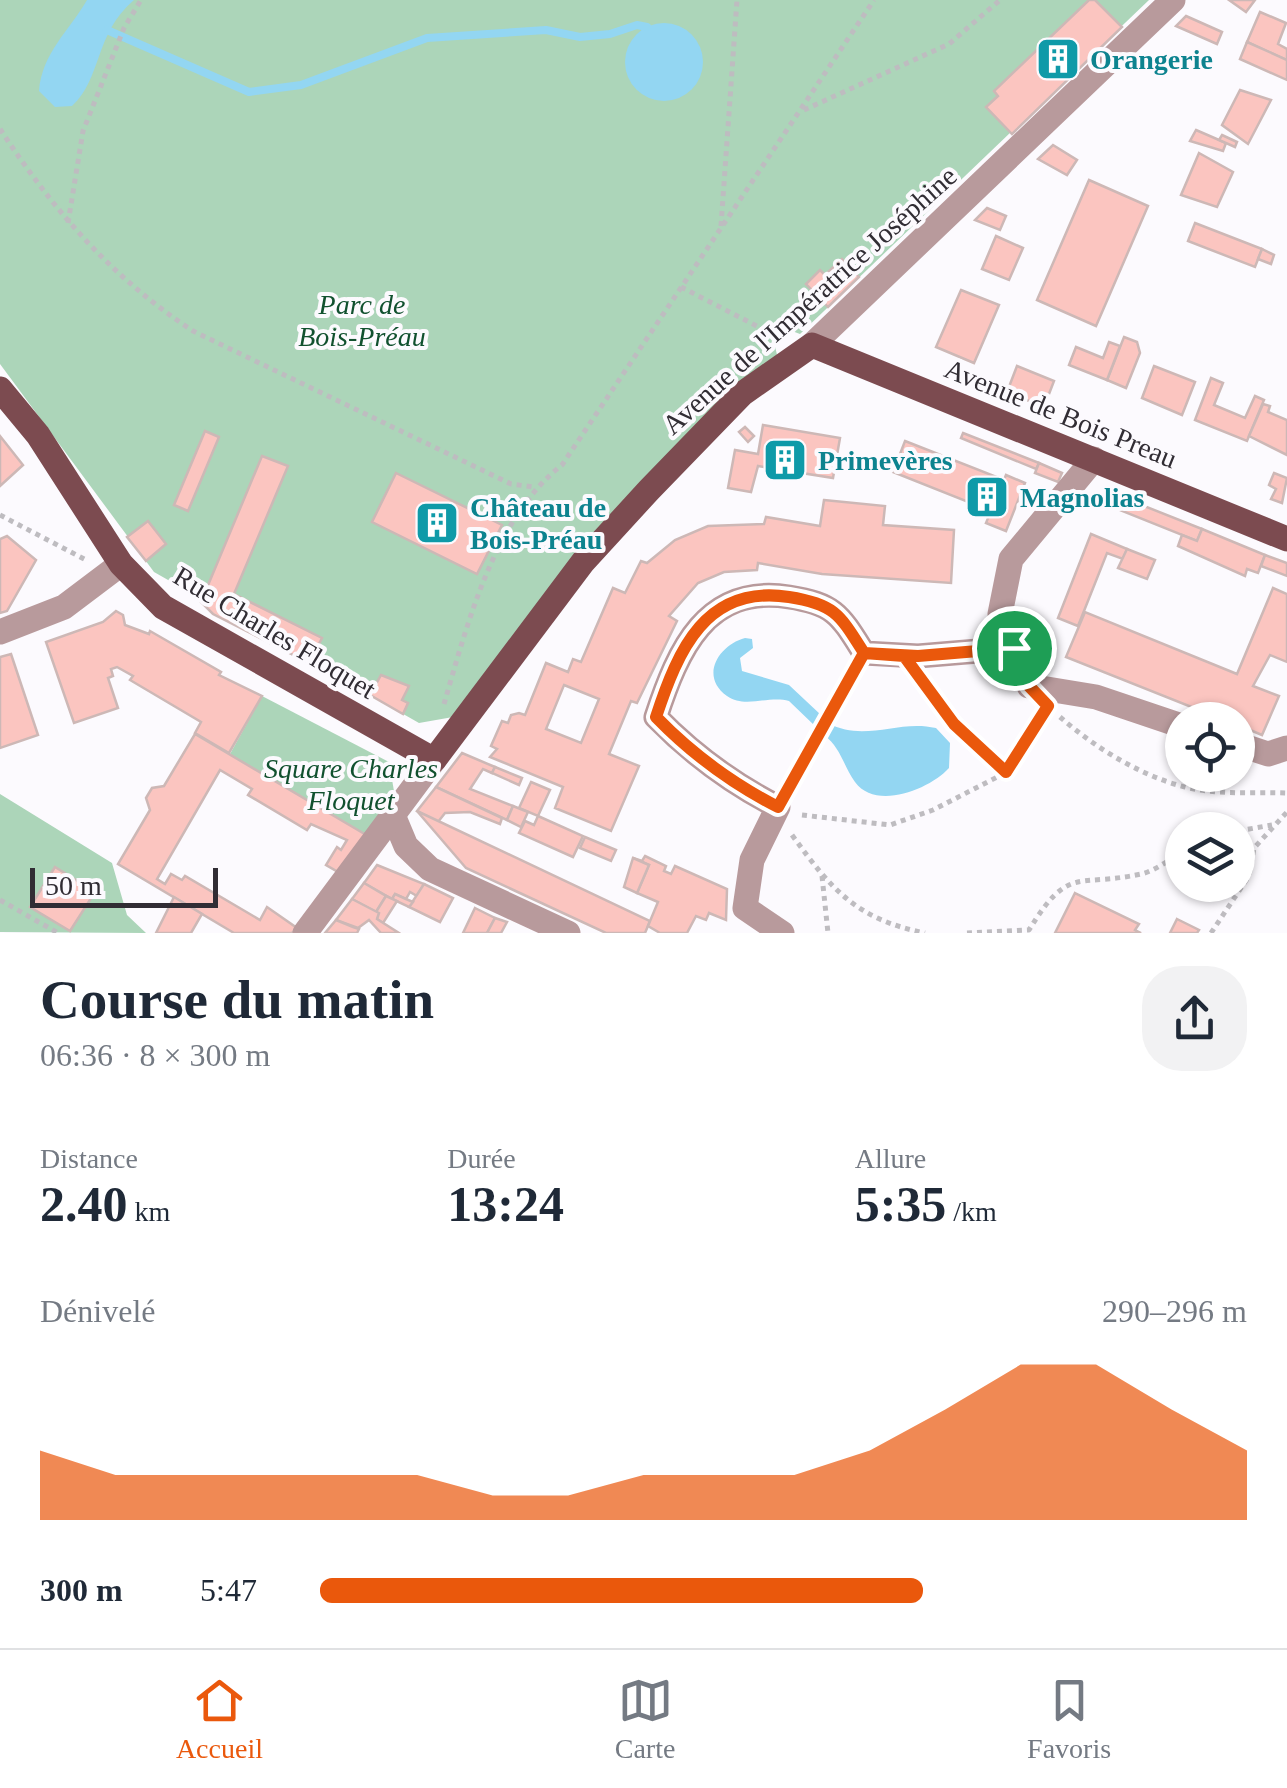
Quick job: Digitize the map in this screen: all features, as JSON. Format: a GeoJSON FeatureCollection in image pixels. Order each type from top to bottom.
{"type":"FeatureCollection","features":[{"type":"Feature","properties":{"kind":"main road","name":"Avenue de Bois Preau"},"geometry":{"type":"LineString","coordinates":[[812,346],[1287,539]]}},
{"type":"Feature","properties":{"kind":"main road","name":"Avenue de l'Impératrice Joséphine"},"geometry":{"type":"LineString","coordinates":[[434,760],[584,562],[648,490],[742,394],[812,346]]}},
{"type":"Feature","properties":{"kind":"main road","name":"Rue Charles Floquet"},"geometry":{"type":"LineString","coordinates":[[0,389],[38,435],[121,564],[164,607],[434,760]]}},
{"type":"Feature","properties":{"kind":"street","name":"Avenue de l'Impératrice Joséphine"},"geometry":{"type":"LineString","coordinates":[[812,346],[1173,0]]}},
{"type":"Feature","properties":{"kind":"street"},"geometry":{"type":"LineString","coordinates":[[1094,459],[1011,558],[1000,614],[1029,686],[1096,697],[1165,720]]}},
{"type":"Feature","properties":{"kind":"street"},"geometry":{"type":"LineString","coordinates":[[0,632],[64,607],[121,564]]}},
{"type":"Feature","properties":{"kind":"street"},"geometry":{"type":"LineString","coordinates":[[782,933],[745,908],[752,860],[778,809],[740,788],[688,750],[656,717],[675,661],[700,626],[733,599],[761,592],[815,601],[838,612],[864,653],[904,656],[1014,648]]}},
{"type":"Feature","properties":{"kind":"street"},"geometry":{"type":"LineString","coordinates":[[1255,750],[1268,754],[1287,748]]}},
{"type":"Feature","properties":{"kind":"street"},"geometry":{"type":"LineString","coordinates":[[305,933],[434,760]]}},
{"type":"Feature","properties":{"kind":"street"},"geometry":{"type":"LineString","coordinates":[[394,815],[406,846],[430,869],[568,933]]}},
{"type":"Feature","properties":{"kind":"path"},"geometry":{"type":"LineString","coordinates":[[68,224],[84,131],[124,28],[141,0]]}},
{"type":"Feature","properties":{"kind":"path"},"geometry":{"type":"LineString","coordinates":[[721,226],[737,0]]}},
{"type":"Feature","properties":{"kind":"path"},"geometry":{"type":"LineString","coordinates":[[441,716],[474,601],[534,487],[562,465],[874,0]]}},
{"type":"Feature","properties":{"kind":"path"},"geometry":{"type":"LineString","coordinates":[[801,112],[949,44],[1000,0]]}},
{"type":"Feature","properties":{"kind":"path"},"geometry":{"type":"LineString","coordinates":[[0,130],[68,224],[145,299],[193,331],[511,484],[534,487]]}},
{"type":"Feature","properties":{"kind":"path"},"geometry":{"type":"LineString","coordinates":[[680,287],[783,339],[812,346]]}},
{"type":"Feature","properties":{"kind":"path"},"geometry":{"type":"LineString","coordinates":[[0,515],[95,565]]}},
{"type":"Feature","properties":{"kind":"path"},"geometry":{"type":"LineString","coordinates":[[778,809],[864,653]]}},
{"type":"Feature","properties":{"kind":"path"},"geometry":{"type":"LineString","coordinates":[[904,656],[954,724],[1006,772]]}},
{"type":"Feature","properties":{"kind":"path"},"geometry":{"type":"LineString","coordinates":[[778,809],[890,825],[933,810],[1006,772],[1048,706],[1095,747],[1153,774],[1204,791],[1287,793]]}},
{"type":"Feature","properties":{"kind":"path"},"geometry":{"type":"LineString","coordinates":[[778,809],[822,876],[884,924],[899,931],[925,933]]}},
{"type":"Feature","properties":{"kind":"path"},"geometry":{"type":"LineString","coordinates":[[1211,933],[1249,876],[1254,848],[1287,812]]}},
{"type":"Feature","properties":{"kind":"path"},"geometry":{"type":"LineString","coordinates":[[1255,828],[1275,825]]}},
{"type":"Feature","properties":{"kind":"path"},"geometry":{"type":"LineString","coordinates":[[967,933],[1029,930],[1048,898],[1072,880],[1144,874],[1165,862]]}},
{"type":"Feature","properties":{"kind":"path"},"geometry":{"type":"LineString","coordinates":[[822,876],[828,933]]}},
{"type":"Feature","properties":{"kind":"path"},"geometry":{"type":"LineString","coordinates":[[0,900],[58,933]]}},
{"type":"Feature","properties":{"kind":"green space","name":"Parc de Bois-Préau"},"geometry":{"type":"Polygon","coordinates":[[[0,0],[1149,0],[800,334],[792,331],[775,346],[777,355],[453,717],[419,723],[154,572],[0,364],[0,0]]]}},
{"type":"Feature","properties":{"kind":"green space","name":"Square Charles Floquet"},"geometry":{"type":"Polygon","coordinates":[[[262,696],[389,762],[395,797],[368,836],[230,754],[262,696]]]}},
{"type":"Feature","properties":{"kind":"green space"},"geometry":{"type":"Polygon","coordinates":[[[0,794],[112,863],[127,915],[146,933],[0,932],[0,794]]]}},
{"type":"Feature","properties":{"kind":"water"},"geometry":{"type":"Polygon","coordinates":[[[87,0],[134,0],[112,27],[82,95],[72,106],[55,107],[39,91],[41,77],[51,54],[87,0]]]}},
{"type":"Feature","properties":{"kind":"water"},"geometry":{"type":"Polygon","coordinates":[[[664,23],[679,26],[691,35],[700,47],[700,77],[691,89],[679,98],[664,101],[649,98],[637,89],[628,77],[625,62],[628,47],[637,35],[649,26],[664,23]]]}},
{"type":"Feature","properties":{"kind":"water"},"geometry":{"type":"Polygon","coordinates":[[[745,638],[752,639],[753,648],[740,658],[742,671],[789,685],[821,715],[815,726],[789,701],[734,700],[719,688],[714,671],[720,654],[745,638]]]}},
{"type":"Feature","properties":{"kind":"water"},"geometry":{"type":"Polygon","coordinates":[[[828,723],[855,731],[908,726],[936,728],[950,743],[949,768],[929,783],[903,794],[876,795],[864,791],[824,735],[828,723]]]}},
{"type":"Feature","properties":{"kind":"building","name":"Orangerie"},"geometry":{"type":"Polygon","coordinates":[[[1089,0],[1095,0],[1122,27],[1012,134],[986,107],[998,96],[994,91],[1089,0]]]}},
{"type":"Feature","properties":{"kind":"building"},"geometry":{"type":"Polygon","coordinates":[[[1229,0],[1255,0],[1246,12],[1229,0]]]}},
{"type":"Feature","properties":{"kind":"building"},"geometry":{"type":"Polygon","coordinates":[[[1260,12],[1286,23],[1278,44],[1287,49],[1287,60],[1247,42],[1260,12]]]}},
{"type":"Feature","properties":{"kind":"building"},"geometry":{"type":"Polygon","coordinates":[[[1186,16],[1222,32],[1217,44],[1176,26],[1186,16]]]}},
{"type":"Feature","properties":{"kind":"building"},"geometry":{"type":"Polygon","coordinates":[[[1247,42],[1287,60],[1287,80],[1240,59],[1247,42]]]}},
{"type":"Feature","properties":{"kind":"building"},"geometry":{"type":"Polygon","coordinates":[[[1240,90],[1271,100],[1248,144],[1222,125],[1240,90]]]}},
{"type":"Feature","properties":{"kind":"building"},"geometry":{"type":"Polygon","coordinates":[[[1196,130],[1226,143],[1223,151],[1190,141],[1196,130]]]}},
{"type":"Feature","properties":{"kind":"building"},"geometry":{"type":"Polygon","coordinates":[[[1222,135],[1237,142],[1235,147],[1219,140],[1222,135]]]}},
{"type":"Feature","properties":{"kind":"building"},"geometry":{"type":"Polygon","coordinates":[[[1053,145],[1077,160],[1067,175],[1038,159],[1053,145]]]}},
{"type":"Feature","properties":{"kind":"building"},"geometry":{"type":"Polygon","coordinates":[[[1199,153],[1233,172],[1217,207],[1181,195],[1199,153]]]}},
{"type":"Feature","properties":{"kind":"building"},"geometry":{"type":"Polygon","coordinates":[[[1089,180],[1148,206],[1096,326],[1037,300],[1089,180]]]}},
{"type":"Feature","properties":{"kind":"building"},"geometry":{"type":"Polygon","coordinates":[[[987,208],[1006,216],[1000,230],[975,220],[987,208]]]}},
{"type":"Feature","properties":{"kind":"building"},"geometry":{"type":"Polygon","coordinates":[[[1195,223],[1262,249],[1255,267],[1188,241],[1195,223]]]}},
{"type":"Feature","properties":{"kind":"building"},"geometry":{"type":"Polygon","coordinates":[[[996,236],[1023,248],[1009,280],[982,269],[996,236]]]}},
{"type":"Feature","properties":{"kind":"building"},"geometry":{"type":"Polygon","coordinates":[[[1262,249],[1274,255],[1271,264],[1258,259],[1262,249]]]}},
{"type":"Feature","properties":{"kind":"building"},"geometry":{"type":"Polygon","coordinates":[[[842,259],[859,277],[828,307],[806,284],[820,270],[825,275],[842,259]]]}},
{"type":"Feature","properties":{"kind":"building"},"geometry":{"type":"Polygon","coordinates":[[[961,290],[999,305],[974,363],[936,347],[961,290]]]}},
{"type":"Feature","properties":{"kind":"building"},"geometry":{"type":"Polygon","coordinates":[[[1124,337],[1137,342],[1140,353],[1126,388],[1107,380],[1124,337]]]}},
{"type":"Feature","properties":{"kind":"building"},"geometry":{"type":"Polygon","coordinates":[[[1109,342],[1120,346],[1107,380],[1069,365],[1076,347],[1103,358],[1109,342]]]}},
{"type":"Feature","properties":{"kind":"building"},"geometry":{"type":"Polygon","coordinates":[[[1017,366],[1054,381],[1044,407],[1007,392],[1017,366]]]}},
{"type":"Feature","properties":{"kind":"building"},"geometry":{"type":"Polygon","coordinates":[[[1154,366],[1195,382],[1182,415],[1142,398],[1154,366]]]}},
{"type":"Feature","properties":{"kind":"building"},"geometry":{"type":"Polygon","coordinates":[[[1211,378],[1223,383],[1214,405],[1245,418],[1255,396],[1264,400],[1247,441],[1195,420],[1211,378]]]}},
{"type":"Feature","properties":{"kind":"building"},"geometry":{"type":"Polygon","coordinates":[[[1263,404],[1270,406],[1268,412],[1287,420],[1287,455],[1249,436],[1263,404]]]}},
{"type":"Feature","properties":{"kind":"building","name":"Primevères"},"geometry":{"type":"Polygon","coordinates":[[[763,425],[840,438],[833,478],[758,466],[751,492],[728,488],[735,450],[758,454],[763,425]]]}},
{"type":"Feature","properties":{"kind":"building"},"geometry":{"type":"Polygon","coordinates":[[[745,427],[754,436],[748,442],[739,432],[745,427]]]}},
{"type":"Feature","properties":{"kind":"building"},"geometry":{"type":"Polygon","coordinates":[[[205,431],[219,437],[188,511],[174,505],[205,431]]]}},
{"type":"Feature","properties":{"kind":"building"},"geometry":{"type":"Polygon","coordinates":[[[963,433],[1039,463],[1036,469],[961,438],[963,433]]]}},
{"type":"Feature","properties":{"kind":"building"},"geometry":{"type":"Polygon","coordinates":[[[0,436],[23,465],[0,486],[0,436]]]}},
{"type":"Feature","properties":{"kind":"building","name":"Magnolias"},"geometry":{"type":"Polygon","coordinates":[[[905,441],[1004,480],[1006,475],[1025,483],[1006,531],[986,523],[991,511],[893,472],[905,441]]]}},
{"type":"Feature","properties":{"kind":"building"},"geometry":{"type":"Polygon","coordinates":[[[262,456],[288,466],[234,594],[322,638],[309,663],[213,614],[201,602],[262,456]]]}},
{"type":"Feature","properties":{"kind":"building"},"geometry":{"type":"Polygon","coordinates":[[[1039,463],[1062,473],[1058,482],[1035,473],[1039,463]]]}},
{"type":"Feature","properties":{"kind":"building","name":"Château de Bois-Préau"},"geometry":{"type":"Polygon","coordinates":[[[396,473],[502,525],[477,574],[372,522],[396,473]]]}},
{"type":"Feature","properties":{"kind":"building"},"geometry":{"type":"Polygon","coordinates":[[[1274,473],[1287,478],[1282,503],[1271,499],[1276,489],[1269,485],[1274,473]]]}},
{"type":"Feature","properties":{"kind":"building"},"geometry":{"type":"Polygon","coordinates":[[[1109,492],[1202,529],[1197,541],[1105,504],[1109,492]]]}},
{"type":"Feature","properties":{"kind":"building"},"geometry":{"type":"Polygon","coordinates":[[[824,500],[885,506],[883,525],[954,530],[951,583],[822,574],[758,563],[757,570],[724,572],[698,583],[669,616],[677,621],[637,703],[631,701],[609,754],[639,766],[611,831],[555,808],[563,787],[490,757],[497,749],[491,746],[502,721],[508,723],[511,715],[525,715],[546,663],[568,672],[573,659],[581,662],[613,588],[625,593],[641,561],[647,563],[675,540],[708,526],[764,524],[766,517],[820,526],[824,500]],[[564,685],[546,729],[581,743],[599,699],[564,685]]]}},
{"type":"Feature","properties":{"kind":"building"},"geometry":{"type":"Polygon","coordinates":[[[148,521],[166,544],[146,561],[127,537],[148,521]]]}},
{"type":"Feature","properties":{"kind":"building"},"geometry":{"type":"Polygon","coordinates":[[[1202,529],[1265,555],[1258,573],[1247,569],[1245,576],[1178,546],[1182,535],[1197,541],[1202,529]]]}},
{"type":"Feature","properties":{"kind":"building"},"geometry":{"type":"Polygon","coordinates":[[[1091,534],[1127,549],[1123,559],[1107,553],[1078,626],[1058,618],[1091,534]]]}},
{"type":"Feature","properties":{"kind":"building"},"geometry":{"type":"Polygon","coordinates":[[[7,536],[36,560],[7,611],[0,613],[0,539],[7,536]]]}},
{"type":"Feature","properties":{"kind":"building"},"geometry":{"type":"Polygon","coordinates":[[[1127,549],[1155,560],[1147,579],[1118,568],[1127,549]]]}},
{"type":"Feature","properties":{"kind":"building"},"geometry":{"type":"Polygon","coordinates":[[[1265,555],[1287,563],[1287,576],[1261,566],[1265,555]]]}},
{"type":"Feature","properties":{"kind":"building"},"geometry":{"type":"Polygon","coordinates":[[[1273,588],[1287,594],[1287,662],[1270,655],[1253,686],[1279,696],[1262,735],[1255,732],[1255,702],[1179,702],[1066,657],[1085,612],[1237,674],[1273,588]]]}},
{"type":"Feature","properties":{"kind":"building"},"geometry":{"type":"Polygon","coordinates":[[[116,611],[123,615],[125,625],[149,634],[150,631],[221,672],[219,675],[262,696],[229,753],[195,733],[201,722],[130,680],[133,676],[117,667],[111,669],[113,676],[108,678],[118,708],[74,723],[46,642],[103,622],[116,611]]]}},
{"type":"Feature","properties":{"kind":"building"},"geometry":{"type":"Polygon","coordinates":[[[11,654],[38,735],[0,748],[0,657],[11,654]]]}},
{"type":"Feature","properties":{"kind":"building"},"geometry":{"type":"Polygon","coordinates":[[[381,675],[409,686],[402,700],[408,703],[403,714],[370,695],[381,675]]]}},
{"type":"Feature","properties":{"kind":"building"},"geometry":{"type":"Polygon","coordinates":[[[195,734],[368,836],[340,873],[326,865],[337,847],[341,850],[347,840],[311,824],[307,830],[248,795],[252,789],[220,770],[157,879],[165,884],[171,874],[182,880],[185,876],[260,920],[267,907],[297,928],[292,933],[234,933],[118,864],[150,810],[146,798],[152,788],[164,786],[195,734]]]}},
{"type":"Feature","properties":{"kind":"building"},"geometry":{"type":"Polygon","coordinates":[[[462,753],[495,767],[492,773],[483,769],[470,789],[513,806],[507,820],[436,787],[462,753]]]}},
{"type":"Feature","properties":{"kind":"building"},"geometry":{"type":"Polygon","coordinates":[[[495,767],[522,778],[519,785],[492,773],[495,767]]]}},
{"type":"Feature","properties":{"kind":"building"},"geometry":{"type":"Polygon","coordinates":[[[531,782],[550,790],[538,816],[519,808],[531,782]]]}},
{"type":"Feature","properties":{"kind":"building"},"geometry":{"type":"Polygon","coordinates":[[[436,787],[502,818],[500,824],[470,812],[445,813],[438,822],[417,811],[436,787]]]}},
{"type":"Feature","properties":{"kind":"building"},"geometry":{"type":"Polygon","coordinates":[[[513,806],[528,812],[521,827],[507,820],[513,806]]]}},
{"type":"Feature","properties":{"kind":"building"},"geometry":{"type":"Polygon","coordinates":[[[417,811],[650,921],[645,933],[606,933],[466,868],[417,811]]]}},
{"type":"Feature","properties":{"kind":"building"},"geometry":{"type":"Polygon","coordinates":[[[538,816],[583,836],[573,857],[519,833],[525,821],[534,825],[538,816]]]}},
{"type":"Feature","properties":{"kind":"building"},"geometry":{"type":"Polygon","coordinates":[[[585,837],[616,850],[611,861],[580,848],[585,837]]]}},
{"type":"Feature","properties":{"kind":"building"},"geometry":{"type":"Polygon","coordinates":[[[645,856],[666,866],[664,871],[671,874],[675,866],[727,889],[726,920],[709,913],[706,920],[696,916],[687,933],[660,933],[648,926],[658,902],[637,893],[649,865],[633,858],[642,861],[645,856]]]}},
{"type":"Feature","properties":{"kind":"building"},"geometry":{"type":"Polygon","coordinates":[[[633,858],[649,865],[637,893],[624,887],[633,858]]]}},
{"type":"Feature","properties":{"kind":"building"},"geometry":{"type":"Polygon","coordinates":[[[377,865],[424,884],[417,896],[410,892],[406,899],[395,894],[392,899],[364,883],[377,865]]]}},
{"type":"Feature","properties":{"kind":"building"},"geometry":{"type":"Polygon","coordinates":[[[55,867],[95,892],[70,931],[30,907],[55,867]]]}},
{"type":"Feature","properties":{"kind":"building"},"geometry":{"type":"Polygon","coordinates":[[[364,883],[386,896],[376,912],[352,899],[364,883]]]}},
{"type":"Feature","properties":{"kind":"building"},"geometry":{"type":"Polygon","coordinates":[[[424,884],[453,898],[440,922],[409,907],[424,884]]]}},
{"type":"Feature","properties":{"kind":"building"},"geometry":{"type":"Polygon","coordinates":[[[1075,893],[1139,924],[1135,930],[1141,933],[1055,933],[1075,893]]]}},
{"type":"Feature","properties":{"kind":"building"},"geometry":{"type":"Polygon","coordinates":[[[395,894],[413,902],[409,907],[392,899],[395,894]]]}},
{"type":"Feature","properties":{"kind":"building"},"geometry":{"type":"Polygon","coordinates":[[[386,896],[397,901],[383,923],[376,912],[386,896]]]}},
{"type":"Feature","properties":{"kind":"building"},"geometry":{"type":"Polygon","coordinates":[[[174,897],[202,914],[191,933],[156,933],[174,897]]]}},
{"type":"Feature","properties":{"kind":"building"},"geometry":{"type":"Polygon","coordinates":[[[352,899],[379,913],[377,919],[399,933],[381,933],[369,920],[358,928],[336,920],[352,899]]]}},
{"type":"Feature","properties":{"kind":"building"},"geometry":{"type":"Polygon","coordinates":[[[475,908],[495,918],[487,933],[463,933],[475,908]]]}},
{"type":"Feature","properties":{"kind":"building"},"geometry":{"type":"Polygon","coordinates":[[[495,918],[507,922],[501,933],[487,933],[495,918]]]}},
{"type":"Feature","properties":{"kind":"building"},"geometry":{"type":"Polygon","coordinates":[[[1177,919],[1199,930],[1170,933],[1177,919]]]}},
{"type":"Feature","properties":{"kind":"building"},"geometry":{"type":"Polygon","coordinates":[[[336,920],[359,929],[357,933],[325,933],[336,920]]]}},
{"type":"Feature","properties":{"kind":"waterway"},"geometry":{"type":"LineString","coordinates":[[107,30],[249,92],[301,85],[427,38],[546,30],[580,37],[610,34],[637,25],[647,27]]}},
{"type":"Feature","properties":{"kind":"place","name":"Orangerie"},"geometry":{"type":"Point","coordinates":[1058,59]}},
{"type":"Feature","properties":{"kind":"place","name":"Primevères"},"geometry":{"type":"Point","coordinates":[785,460]}},
{"type":"Feature","properties":{"kind":"place","name":"Magnolias"},"geometry":{"type":"Point","coordinates":[987,497]}},
{"type":"Feature","properties":{"kind":"place","name":"Château de Bois-Préau"},"geometry":{"type":"Point","coordinates":[437,523]}},
{"type":"Feature","properties":{"kind":"route"},"geometry":{"type":"LineString","coordinates":[[1014,648],[918,656],[864,653],[776,804],[778,807],[740,788],[688,750],[656,717],[675,661],[700,626],[733,599],[761,592],[815,601],[838,612],[864,653],[904,656],[954,724],[1006,772],[1048,706],[1029,686],[1014,648]]}}]}
